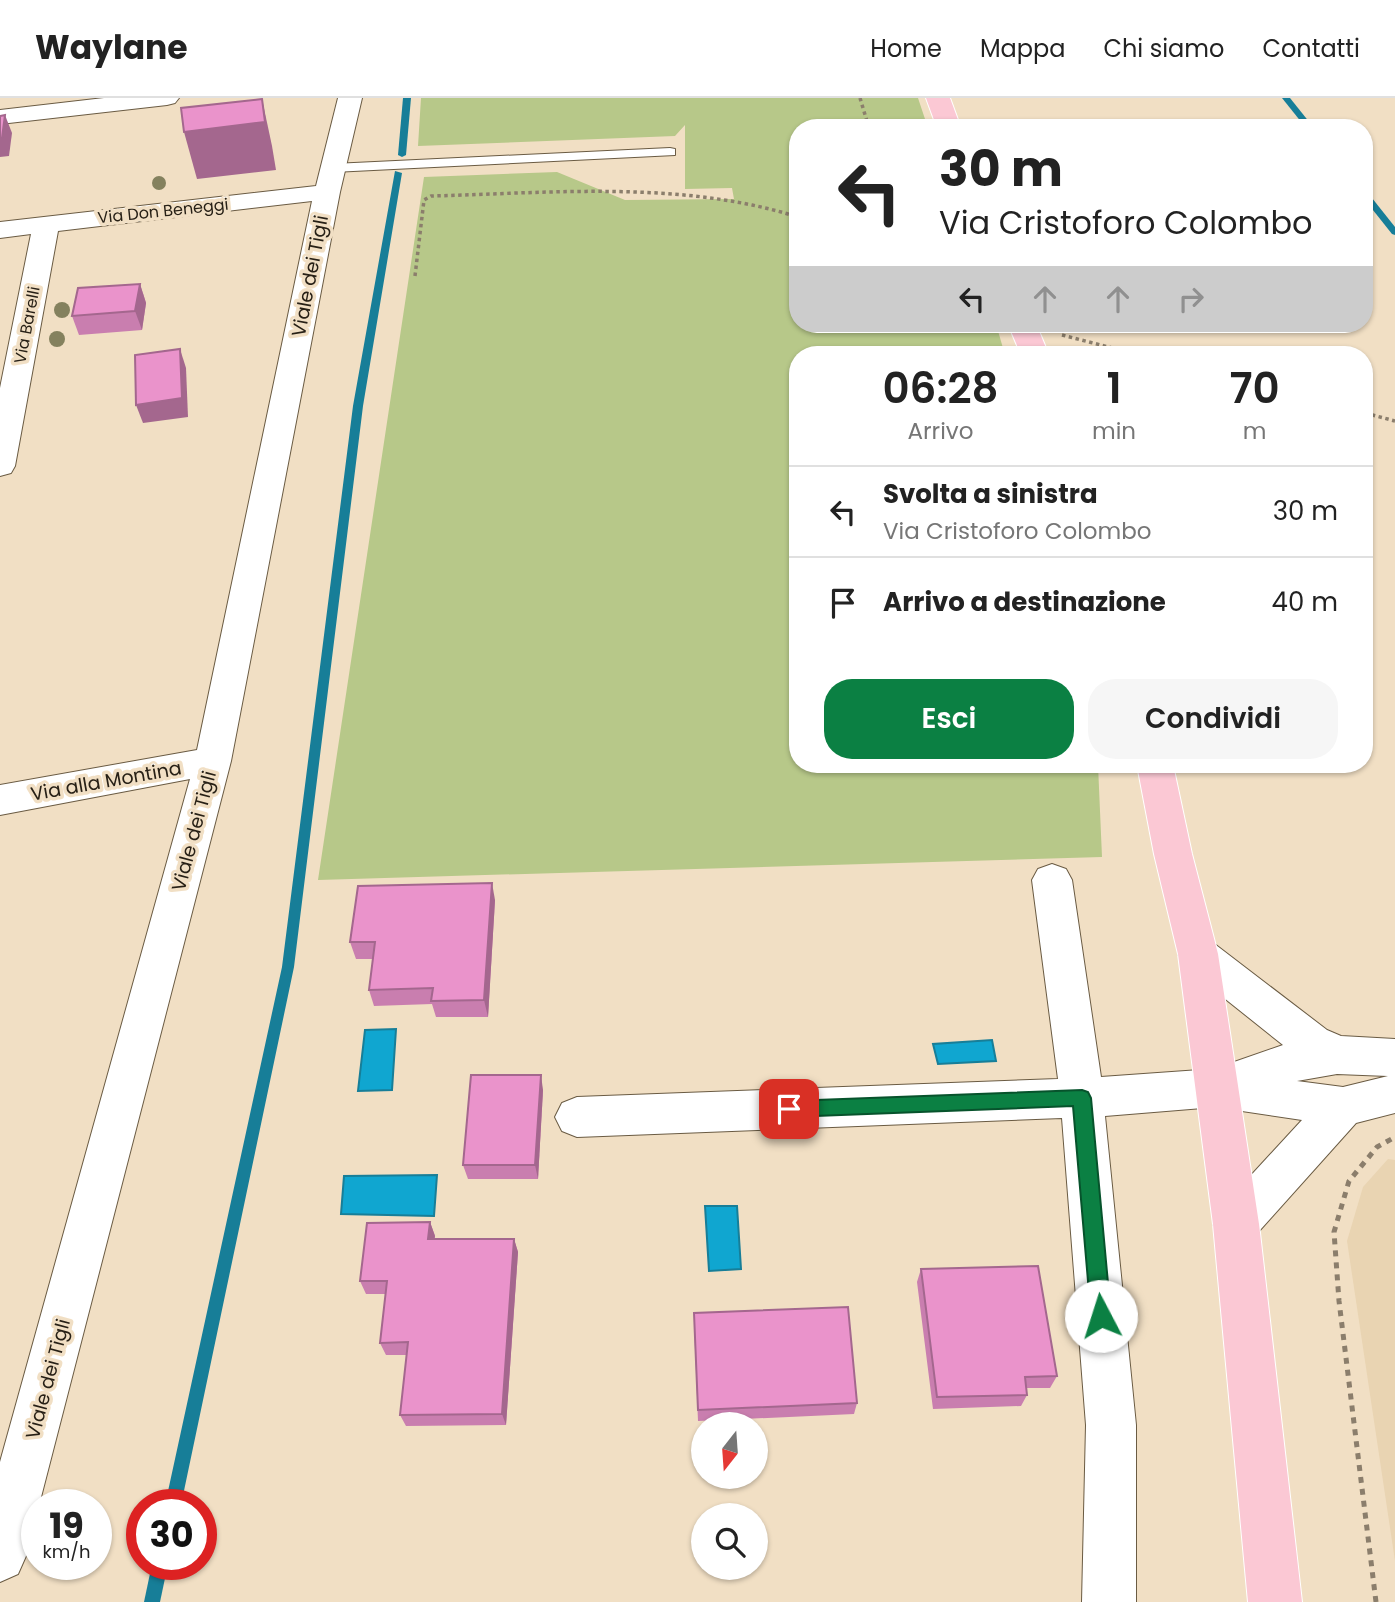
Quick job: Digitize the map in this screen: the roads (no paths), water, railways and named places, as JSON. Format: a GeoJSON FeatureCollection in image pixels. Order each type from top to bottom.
{"type":"FeatureCollection","features":[{"type":"Feature","properties":{"kind":"main road"},"geometry":{"type":"LineString","coordinates":[[938,98],[946,119]]}},
{"type":"Feature","properties":{"kind":"main road"},"geometry":{"type":"LineString","coordinates":[[1157,773],[1172,854],[1198,954],[1236,1224],[1275,1602]]}},
{"type":"Feature","properties":{"kind":"street"},"geometry":{"type":"LineString","coordinates":[[0,117],[167,98]]}},
{"type":"Feature","properties":{"kind":"street","name":"Viale dei Tigli"},"geometry":{"type":"LineString","coordinates":[[3,1532],[213,761],[330,180],[350,98]]}},
{"type":"Feature","properties":{"kind":"street","name":"Via Don Beneggi"},"geometry":{"type":"LineString","coordinates":[[0,230],[330,180]]}},
{"type":"Feature","properties":{"kind":"street","name":"Via Barelli"},"geometry":{"type":"LineString","coordinates":[[0,466],[46,224]]}},
{"type":"Feature","properties":{"kind":"street","name":"Via alla Montina"},"geometry":{"type":"LineString","coordinates":[[0,800],[213,761]]}},
{"type":"Feature","properties":{"kind":"street"},"geometry":{"type":"LineString","coordinates":[[1052,880],[1082,1098],[1111,1425],[1109,1602]]}},
{"type":"Feature","properties":{"kind":"street"},"geometry":{"type":"LineString","coordinates":[[1198,954],[1312,1043],[1337,1055]]}},
{"type":"Feature","properties":{"kind":"street"},"geometry":{"type":"LineString","coordinates":[[1215,1088],[1270,1066],[1337,1055],[1395,1058]]}},
{"type":"Feature","properties":{"kind":"street"},"geometry":{"type":"LineString","coordinates":[[576,1116],[1082,1098],[1215,1088],[1343,1107],[1395,1094]]}},
{"type":"Feature","properties":{"kind":"street"},"geometry":{"type":"LineString","coordinates":[[1236,1224],[1343,1107]]}},
{"type":"Feature","properties":{"kind":"lane"},"geometry":{"type":"LineString","coordinates":[[330,180],[670,152]]}},
{"type":"Feature","properties":{"kind":"water"},"geometry":{"type":"Polygon","coordinates":[[[396,1029],[392,1090],[358,1091],[365,1030],[396,1029]]]}},
{"type":"Feature","properties":{"kind":"water"},"geometry":{"type":"Polygon","coordinates":[[[992,1040],[996,1061],[938,1064],[933,1044],[992,1040]]]}},
{"type":"Feature","properties":{"kind":"water"},"geometry":{"type":"Polygon","coordinates":[[[437,1175],[434,1216],[341,1214],[344,1176],[437,1175]]]}},
{"type":"Feature","properties":{"kind":"water"},"geometry":{"type":"Polygon","coordinates":[[[705,1206],[737,1206],[741,1269],[709,1271],[705,1206]]]}},
{"type":"Feature","properties":{"kind":"waterway"},"geometry":{"type":"LineString","coordinates":[[402,155],[407,98]]}},
{"type":"Feature","properties":{"kind":"waterway"},"geometry":{"type":"LineString","coordinates":[[1286,98],[1303,119]]}},
{"type":"Feature","properties":{"kind":"waterway"},"geometry":{"type":"LineString","coordinates":[[176,1489],[288,967],[358,406],[398,173]]}},
{"type":"Feature","properties":{"kind":"waterway"},"geometry":{"type":"LineString","coordinates":[[1373,205],[1395,232]]}},
{"type":"Feature","properties":{"kind":"waterway"},"geometry":{"type":"LineString","coordinates":[[152,1602],[157,1580]]}}]}
